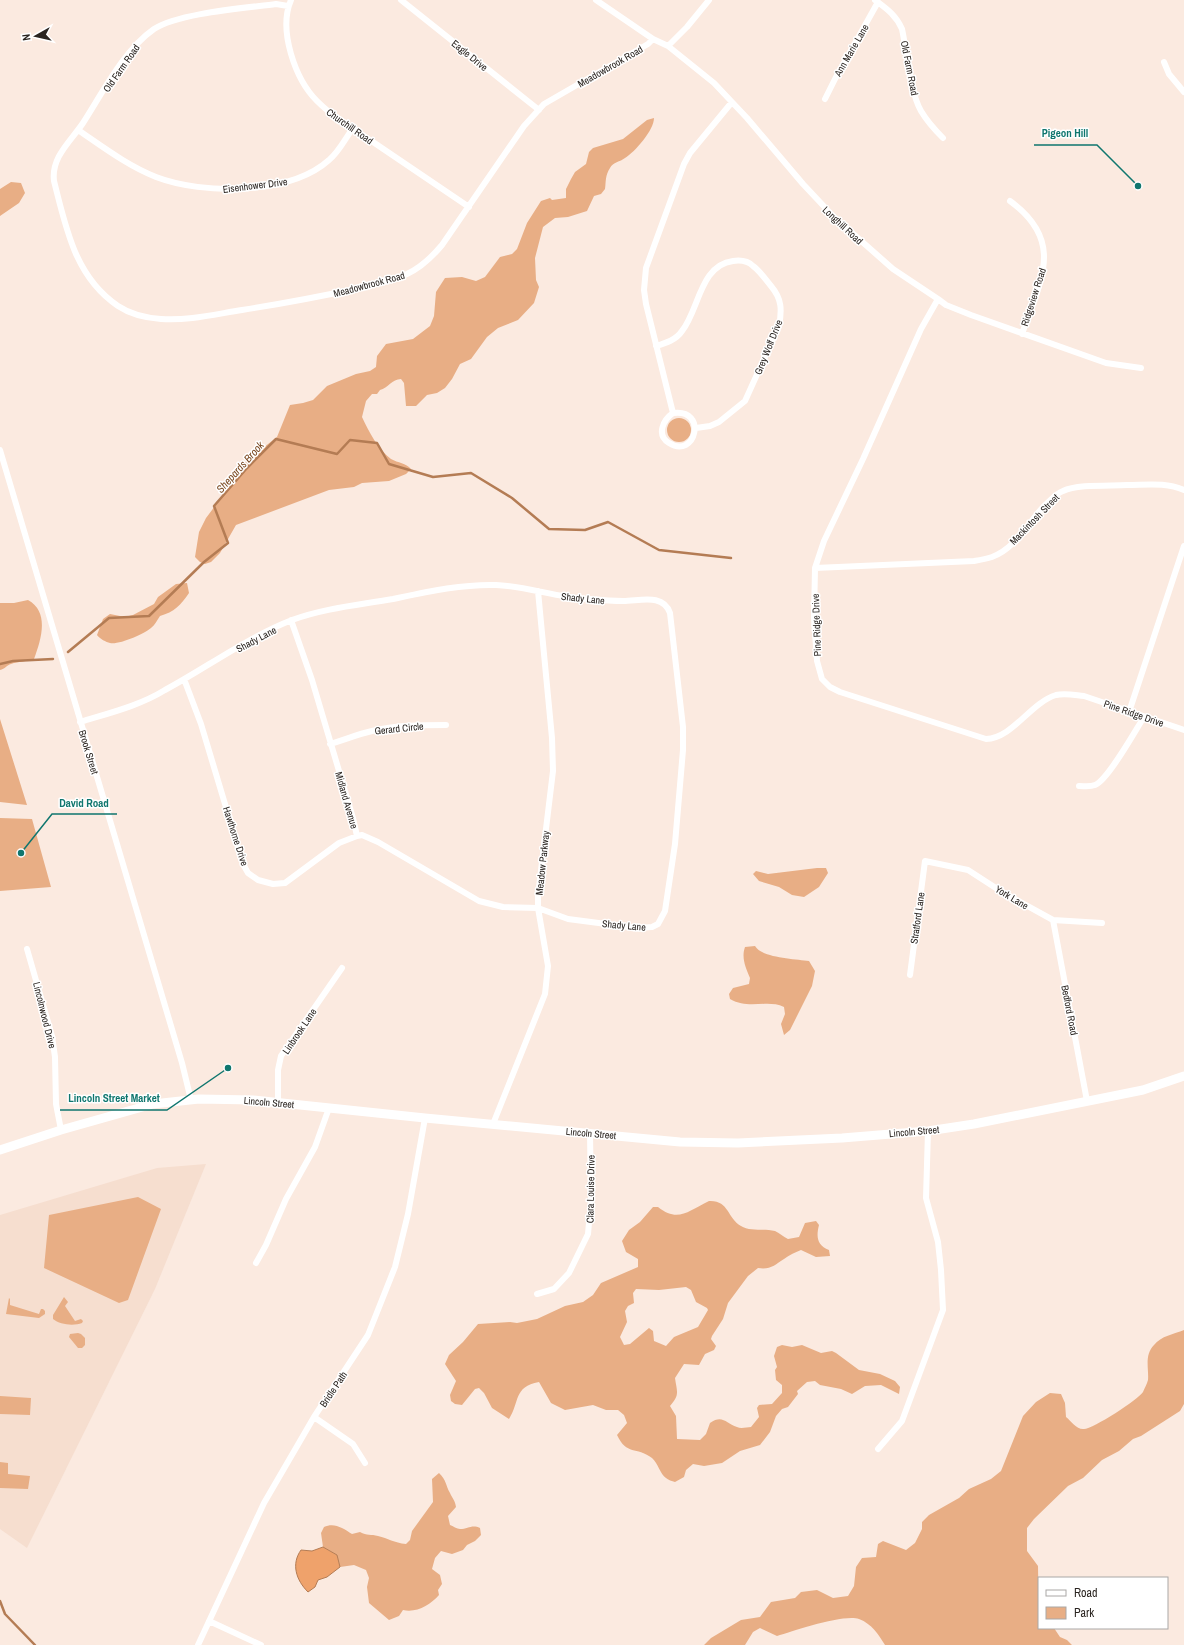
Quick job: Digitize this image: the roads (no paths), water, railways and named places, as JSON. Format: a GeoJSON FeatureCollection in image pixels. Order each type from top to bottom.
{"type":"FeatureCollection","features":[{"type":"Feature","properties":{"kind":"main road","name":"Lincoln Street"},"geometry":{"type":"LineString","coordinates":[[0,1150],[61,1130],[153,1104],[191,1100],[227,1099],[278,1102],[424,1118],[680,1142],[738,1143],[792,1139],[842,1138],[928,1131],[974,1124],[1143,1090],[1184,1076]]}},
{"type":"Feature","properties":{"kind":"street"},"geometry":{"type":"LineString","coordinates":[[288,6],[291,0]]}},
{"type":"Feature","properties":{"kind":"street","name":"Eagle Drive"},"geometry":{"type":"LineString","coordinates":[[401,0],[539,110]]}},
{"type":"Feature","properties":{"kind":"street","name":"Longhill Road"},"geometry":{"type":"LineString","coordinates":[[596,0],[653,39],[668,46],[714,84],[732,102],[803,184],[833,216],[893,269],[946,305],[1022,334],[1106,363],[1141,368]]}},
{"type":"Feature","properties":{"kind":"street"},"geometry":{"type":"LineString","coordinates":[[668,46],[687,27],[709,0]]}},
{"type":"Feature","properties":{"kind":"street","name":"Old Farm Road"},"geometry":{"type":"LineString","coordinates":[[877,1],[896,17],[900,23],[918,105],[926,118],[943,138]]}},
{"type":"Feature","properties":{"kind":"street","name":"Ann Marie Lane"},"geometry":{"type":"LineString","coordinates":[[825,99],[877,1]]}},
{"type":"Feature","properties":{"kind":"street","name":"Old Farm Road"},"geometry":{"type":"LineString","coordinates":[[58,195],[54,181],[54,169],[62,151],[78,130],[125,58],[140,41],[156,28],[174,21],[198,15],[276,4],[288,6]]}},
{"type":"Feature","properties":{"kind":"street","name":"Churchill Road"},"geometry":{"type":"LineString","coordinates":[[288,6],[286,20],[293,59],[299,75],[317,102],[469,207]]}},
{"type":"Feature","properties":{"kind":"street","name":"Meadowbrook Road"},"geometry":{"type":"LineString","coordinates":[[58,195],[78,260],[84,272],[107,298],[123,309],[134,314],[162,319],[193,317],[317,297],[377,283],[401,276],[414,270],[428,260],[442,245],[524,126],[544,104],[648,44],[653,39]]}},
{"type":"Feature","properties":{"kind":"street"},"geometry":{"type":"LineString","coordinates":[[1164,62],[1169,74],[1184,92]]}},
{"type":"Feature","properties":{"kind":"street"},"geometry":{"type":"LineString","coordinates":[[673,413],[646,304],[644,290],[646,268],[684,164],[690,153],[732,102]]}},
{"type":"Feature","properties":{"kind":"street","name":"Eisenhower Drive"},"geometry":{"type":"LineString","coordinates":[[78,130],[132,165],[156,177],[182,185],[225,190],[279,183],[302,177],[329,161],[337,153],[353,128]]}},
{"type":"Feature","properties":{"kind":"street","name":"Ridgeview Road"},"geometry":{"type":"LineString","coordinates":[[1010,201],[1023,212],[1036,228],[1042,239],[1045,251],[1041,279],[1022,334]]}},
{"type":"Feature","properties":{"kind":"street","name":"Grey Wolf Drive"},"geometry":{"type":"LineString","coordinates":[[656,346],[676,338],[683,331],[706,281],[715,269],[724,262],[736,260],[745,261],[753,265],[777,293],[781,303],[779,326],[745,401],[719,422],[710,426],[696,428]]}},
{"type":"Feature","properties":{"kind":"street","name":"Pine Ridge Drive"},"geometry":{"type":"LineString","coordinates":[[938,299],[921,329],[824,541],[815,568],[814,618],[816,661],[822,679],[830,687],[840,692],[986,739],[994,739],[1005,732],[1049,698],[1067,694],[1084,696],[1184,730]]}},
{"type":"Feature","properties":{"kind":"street"},"geometry":{"type":"LineString","coordinates":[[679,412],[686,414],[692,419],[696,428],[694,437],[689,443],[682,446],[667,442],[662,434],[662,425],[667,417],[673,413],[679,412]]}},
{"type":"Feature","properties":{"kind":"street","name":"Brook Street"},"geometry":{"type":"LineString","coordinates":[[0,450],[182,1063],[191,1100]]}},
{"type":"Feature","properties":{"kind":"street","name":"Mackintosh Street"},"geometry":{"type":"LineString","coordinates":[[815,568],[974,561],[992,557],[999,553],[1016,539],[1040,510],[1056,495],[1064,490],[1094,486],[1172,485],[1184,490]]}},
{"type":"Feature","properties":{"kind":"street"},"geometry":{"type":"LineString","coordinates":[[1129,712],[1181,570],[1184,546]]}},
{"type":"Feature","properties":{"kind":"street","name":"Shady Lane"},"geometry":{"type":"LineString","coordinates":[[80,722],[132,706],[164,691],[265,633],[291,620],[336,608],[471,586],[495,585],[575,598],[626,601],[652,599],[664,604],[668,608],[673,633],[683,727],[683,750],[676,844],[665,911],[658,924],[652,927],[637,928],[568,918],[538,908]]}},
{"type":"Feature","properties":{"kind":"street","name":"Meadow Parkway"},"geometry":{"type":"LineString","coordinates":[[493,1124],[545,994],[548,966],[538,908],[538,895],[553,771],[552,738],[538,591]]}},
{"type":"Feature","properties":{"kind":"street","name":"Midland Avenue"},"geometry":{"type":"LineString","coordinates":[[291,620],[312,680],[357,836],[362,835],[378,842],[479,901],[503,907],[538,908]]}},
{"type":"Feature","properties":{"kind":"street","name":"Hawthorne Drive"},"geometry":{"type":"LineString","coordinates":[[184,679],[201,724],[243,864],[248,873],[258,880],[273,884],[285,883],[339,843],[357,836]]}},
{"type":"Feature","properties":{"kind":"street"},"geometry":{"type":"LineString","coordinates":[[1080,786],[1089,787],[1096,785],[1105,776],[1144,717]]}},
{"type":"Feature","properties":{"kind":"street","name":"Gerard Circle"},"geometry":{"type":"LineString","coordinates":[[330,744],[370,731],[386,728],[412,725],[446,725]]}},
{"type":"Feature","properties":{"kind":"street","name":"York Lane"},"geometry":{"type":"LineString","coordinates":[[925,860],[968,870],[1002,892],[1053,920],[1102,923]]}},
{"type":"Feature","properties":{"kind":"street","name":"Stratford Lane"},"geometry":{"type":"LineString","coordinates":[[910,975],[925,860]]}},
{"type":"Feature","properties":{"kind":"street","name":"Bedford Road"},"geometry":{"type":"LineString","coordinates":[[1053,920],[1087,1101]]}},
{"type":"Feature","properties":{"kind":"street","name":"Lincolnwood Drive"},"geometry":{"type":"LineString","coordinates":[[27,949],[52,1036],[55,1057],[56,1104],[61,1130]]}},
{"type":"Feature","properties":{"kind":"street","name":"Linbrook Lane"},"geometry":{"type":"LineString","coordinates":[[278,1102],[278,1070],[282,1056],[342,968]]}},
{"type":"Feature","properties":{"kind":"street"},"geometry":{"type":"LineString","coordinates":[[256,1263],[266,1245],[286,1200],[315,1147],[329,1108]]}},
{"type":"Feature","properties":{"kind":"street","name":"Bridle Path"},"geometry":{"type":"LineString","coordinates":[[198,1645],[264,1503],[314,1417],[368,1336],[395,1267],[408,1214],[424,1118]]}},
{"type":"Feature","properties":{"kind":"street"},"geometry":{"type":"LineString","coordinates":[[878,1450],[902,1421],[943,1310],[938,1242],[926,1198],[928,1131]]}},
{"type":"Feature","properties":{"kind":"street","name":"Clara Louise Drive"},"geometry":{"type":"LineString","coordinates":[[537,1294],[554,1289],[569,1273],[588,1234],[591,1200],[590,1133]]}},
{"type":"Feature","properties":{"kind":"street"},"geometry":{"type":"LineString","coordinates":[[314,1417],[353,1444],[365,1462]]}},
{"type":"Feature","properties":{"kind":"street"},"geometry":{"type":"LineString","coordinates":[[209,1621],[262,1645]]}},
{"type":"Feature","properties":{"kind":"waterway","name":"Shepards Brook"},"geometry":{"type":"LineString","coordinates":[[68,652],[109,618],[149,616],[204,562],[228,543],[214,506],[247,468],[276,439],[337,454],[350,440],[377,443],[389,464],[433,477],[471,473],[512,498],[549,529],[585,530],[608,522],[659,550],[731,558]]}},
{"type":"Feature","properties":{"kind":"waterway","name":"Shepards Brook"},"geometry":{"type":"LineString","coordinates":[[0,664],[13,661],[53,659]]}},
{"type":"Feature","properties":{"kind":"waterway"},"geometry":{"type":"LineString","coordinates":[[0,1601],[5,1614],[35,1645]]}},
{"type":"Feature","properties":{"kind":"place","name":"Pigeon Hill"},"geometry":{"type":"Point","coordinates":[1138,186]}},
{"type":"Feature","properties":{"kind":"place","name":"David Road"},"geometry":{"type":"Point","coordinates":[21,853]}},
{"type":"Feature","properties":{"kind":"place","name":"Lincoln Street Market"},"geometry":{"type":"Point","coordinates":[228,1068]}}]}
